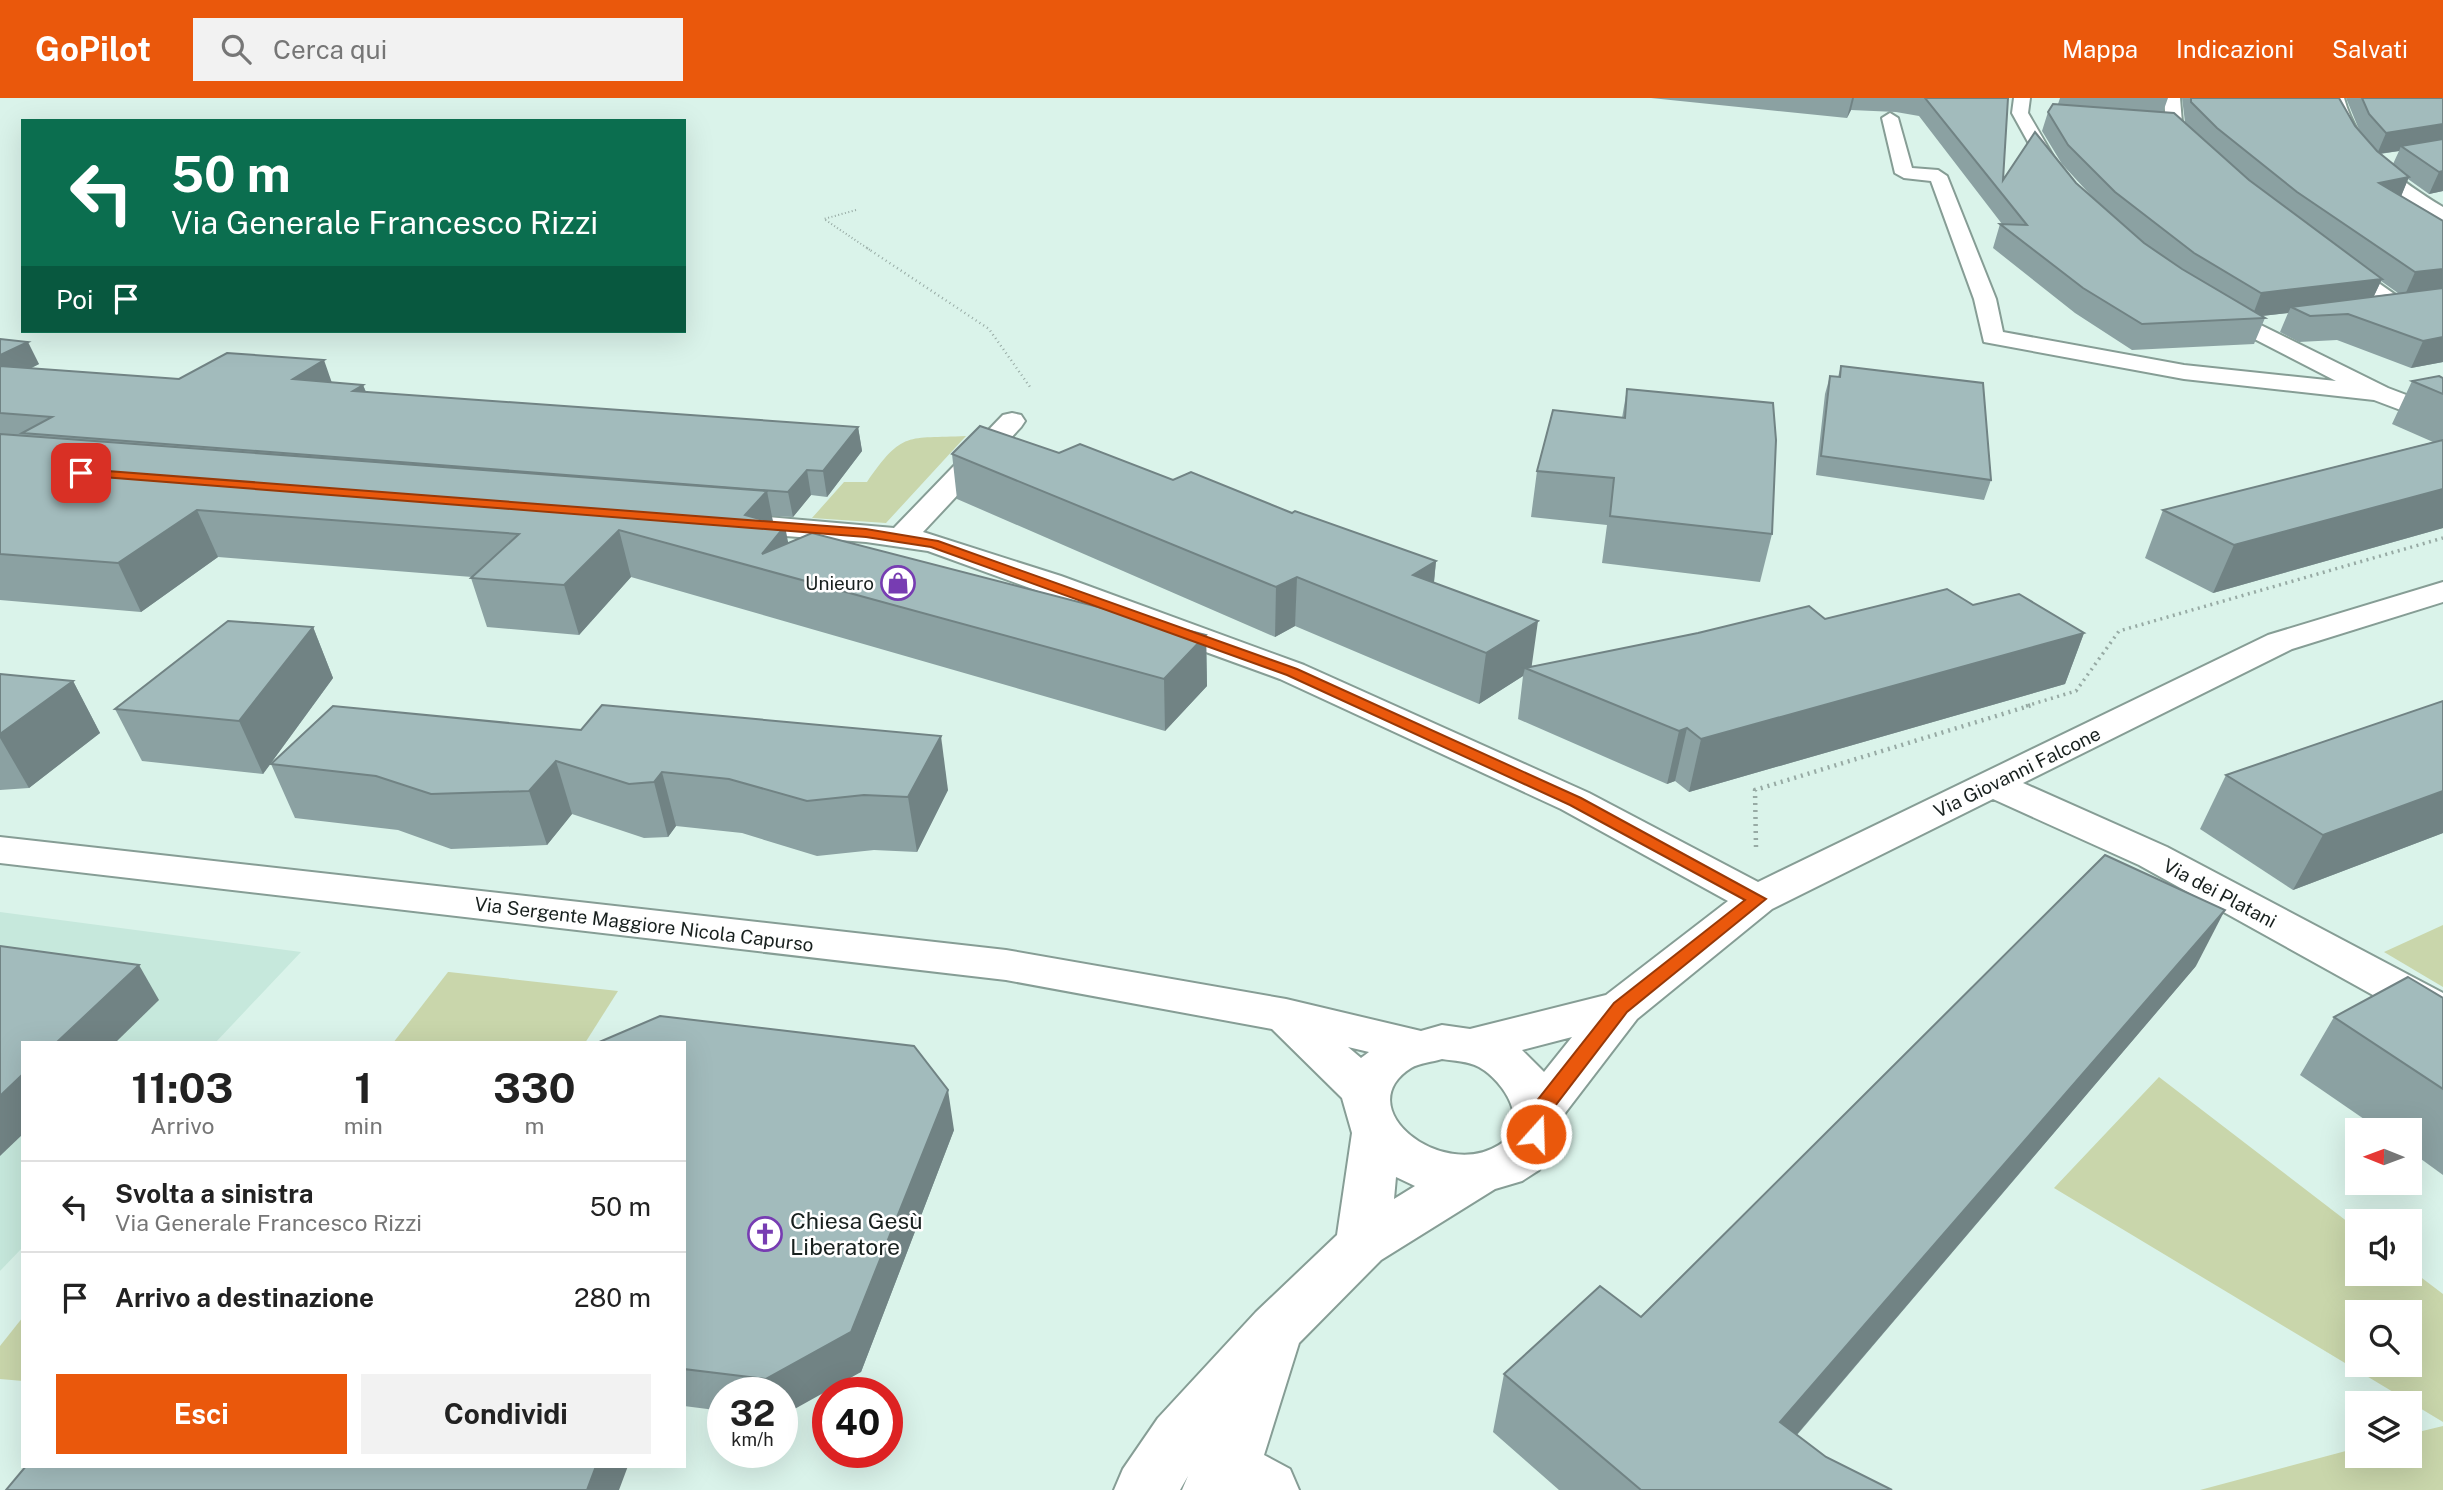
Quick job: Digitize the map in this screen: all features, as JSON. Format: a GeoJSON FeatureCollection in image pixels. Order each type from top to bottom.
{"type":"FeatureCollection","features":[{"type":"Feature","properties":{"kind":"street"},"geometry":{"type":"LineString","coordinates":[[2172,98],[2168,124],[2221,171]]}},
{"type":"Feature","properties":{"kind":"street"},"geometry":{"type":"LineString","coordinates":[[2336,98],[2344,123],[2371,163],[2443,215]]}},
{"type":"Feature","properties":{"kind":"street"},"geometry":{"type":"LineString","coordinates":[[2021,106],[2046,115]]}},
{"type":"Feature","properties":{"kind":"street"},"geometry":{"type":"LineString","coordinates":[[2021,106],[2056,178],[2076,197]]}},
{"type":"Feature","properties":{"kind":"street"},"geometry":{"type":"LineString","coordinates":[[1890,118],[1904,173],[1938,176],[1985,299],[1992,337],[2184,372],[2379,393]]}},
{"type":"Feature","properties":{"kind":"street"},"geometry":{"type":"LineString","coordinates":[[2371,163],[2395,159]]}},
{"type":"Feature","properties":{"kind":"street"},"geometry":{"type":"LineString","coordinates":[[2416,198],[2443,197]]}},
{"type":"Feature","properties":{"kind":"street"},"geometry":{"type":"LineString","coordinates":[[2313,245],[2410,306],[2372,311]]}},
{"type":"Feature","properties":{"kind":"street"},"geometry":{"type":"LineString","coordinates":[[2191,295],[2379,393],[2443,418]]}},
{"type":"Feature","properties":{"kind":"street"},"geometry":{"type":"LineString","coordinates":[[2251,327],[2291,322]]}},
{"type":"Feature","properties":{"kind":"street"},"geometry":{"type":"LineString","coordinates":[[901,538],[1012,421]]}},
{"type":"Feature","properties":{"kind":"street"},"geometry":{"type":"LineString","coordinates":[[701,520],[933,543],[1050,583],[1292,672],[1575,801],[1757,899]]}},
{"type":"Feature","properties":{"kind":"street","name":"Via Giovanni Falcone"},"geometry":{"type":"LineString","coordinates":[[1539,1112],[1621,1008],[1757,899],[2280,642],[2443,593]]}},
{"type":"Feature","properties":{"kind":"street","name":"Via dei Platani"},"geometry":{"type":"LineString","coordinates":[[1992,784],[2153,856],[2443,1013]]}},
{"type":"Feature","properties":{"kind":"street","name":"Via Sergente Maggiore Nicola Capurso"},"geometry":{"type":"LineString","coordinates":[[0,850],[1006,965],[1286,1015],[1415,1046]]}},
{"type":"Feature","properties":{"kind":"street","name":"Via Giovanni Falcone"},"geometry":{"type":"LineString","coordinates":[[1471,1046],[1621,1008]]}},
{"type":"Feature","properties":{"kind":"street"},"geometry":{"type":"LineString","coordinates":[[1286,1015],[1371,1113]]}},
{"type":"Feature","properties":{"kind":"street","name":"Via Giovanni Falcone"},"geometry":{"type":"LineString","coordinates":[[1145,1490],[1179,1438],[1276,1329],[1362,1244],[1478,1174],[1505,1166],[1524,1152],[1536,1134],[1539,1112],[1533,1091],[1519,1072],[1497,1056],[1471,1046],[1442,1042],[1415,1046],[1391,1056],[1374,1072],[1362,1244]]}},
{"type":"Feature","properties":{"kind":"street","name":"Via Giovanni Falcone"},"geometry":{"type":"LineString","coordinates":[[1371,1113],[1394,1153],[1420,1167],[1449,1174],[1478,1174]]}},
{"type":"Feature","properties":{"kind":"street","name":"Via Giovanni Falcone"},"geometry":{"type":"LineString","coordinates":[[1237,1482],[1276,1329]]}},
{"type":"Feature","properties":{"kind":"street"},"geometry":{"type":"LineString","coordinates":[[1179,1438],[1237,1482]]}},
{"type":"Feature","properties":{"kind":"path"},"geometry":{"type":"LineString","coordinates":[[856,210],[824,219],[989,329],[1034,392],[1012,421]]}},
{"type":"Feature","properties":{"kind":"path"},"geometry":{"type":"LineString","coordinates":[[1757,899],[1755,790],[2076,691],[2119,631],[2443,538]]}},
{"type":"Feature","properties":{"kind":"shaded area"},"geometry":{"type":"Polygon","coordinates":[[[0,912],[301,952],[217,1041],[21,1041],[21,1249],[0,1271],[0,912]]]}},
{"type":"Feature","properties":{"kind":"green space"},"geometry":{"type":"Polygon","coordinates":[[[966,436],[886,523],[812,518],[844,482],[867,482],[889,453],[899,445],[918,438],[966,436]]]}},
{"type":"Feature","properties":{"kind":"green space"},"geometry":{"type":"Polygon","coordinates":[[[2443,925],[2443,987],[2384,952],[2443,925]]]}},
{"type":"Feature","properties":{"kind":"green space"},"geometry":{"type":"Polygon","coordinates":[[[448,972],[618,991],[586,1041],[395,1041],[448,972]]]}},
{"type":"Feature","properties":{"kind":"green space"},"geometry":{"type":"Polygon","coordinates":[[[2159,1077],[2345,1220],[2345,1286],[2422,1286],[2422,1278],[2443,1294],[2443,1422],[2422,1409],[2422,1391],[2391,1391],[2368,1377],[2422,1377],[2422,1300],[2345,1300],[2345,1363],[2054,1188],[2159,1077]]]}},
{"type":"Feature","properties":{"kind":"green space"},"geometry":{"type":"Polygon","coordinates":[[[21,1320],[21,1381],[0,1379],[0,1346],[21,1320]]]}},
{"type":"Feature","properties":{"kind":"green space"},"geometry":{"type":"Polygon","coordinates":[[[2443,1426],[2443,1490],[2200,1490],[2345,1451],[2345,1468],[2422,1468],[2422,1431],[2443,1426]]]}},
{"type":"Feature","properties":{"kind":"building"},"geometry":{"type":"Polygon","coordinates":[[[1925,98],[2008,98],[2003,180],[2035,132],[2076,183],[2144,243],[2265,318],[2142,324],[2083,288],[2000,224],[2027,225],[1925,98]]]}},
{"type":"Feature","properties":{"kind":"building"},"geometry":{"type":"Polygon","coordinates":[[[2191,98],[2339,98],[2355,126],[2377,151],[2409,177],[2379,183],[2443,221],[2443,269],[2415,272],[2297,192],[2217,128],[2191,102],[2191,98]]]}},
{"type":"Feature","properties":{"kind":"building"},"geometry":{"type":"Polygon","coordinates":[[[2362,98],[2443,98],[2443,124],[2386,133],[2369,114],[2362,98]]]}},
{"type":"Feature","properties":{"kind":"building"},"geometry":{"type":"Polygon","coordinates":[[[2053,104],[2174,113],[2249,180],[2382,279],[2261,293],[2194,253],[2115,192],[2068,145],[2048,112],[2053,104]]]}},
{"type":"Feature","properties":{"kind":"building"},"geometry":{"type":"Polygon","coordinates":[[[2443,139],[2443,171],[2439,172],[2401,146],[2443,139]]]}},
{"type":"Feature","properties":{"kind":"building"},"geometry":{"type":"Polygon","coordinates":[[[2443,288],[2443,337],[2423,341],[2348,314],[2310,316],[2291,307],[2443,288]]]}},
{"type":"Feature","properties":{"kind":"building"},"geometry":{"type":"Polygon","coordinates":[[[0,339],[28,342],[0,355],[0,339]]]}},
{"type":"Feature","properties":{"kind":"building"},"geometry":{"type":"Polygon","coordinates":[[[227,353],[324,360],[293,379],[363,385],[353,391],[858,427],[823,471],[807,470],[788,492],[22,433],[52,417],[0,413],[0,366],[179,379],[227,353]]]}},
{"type":"Feature","properties":{"kind":"building"},"geometry":{"type":"Polygon","coordinates":[[[1841,366],[1983,383],[1991,480],[1821,456],[1830,376],[1840,377],[1841,366]]]}},
{"type":"Feature","properties":{"kind":"building"},"geometry":{"type":"Polygon","coordinates":[[[2439,376],[2443,378],[2443,394],[2412,381],[2439,376]]]}},
{"type":"Feature","properties":{"kind":"building"},"geometry":{"type":"Polygon","coordinates":[[[1627,389],[1773,403],[1776,440],[1772,534],[1610,516],[1614,478],[1537,471],[1553,410],[1625,418],[1627,389]]]}},
{"type":"Feature","properties":{"kind":"building"},"geometry":{"type":"Polygon","coordinates":[[[980,426],[1059,453],[1080,444],[1173,480],[1191,472],[1292,513],[1295,511],[1436,561],[1413,575],[1538,621],[1486,653],[1297,577],[1276,587],[952,454],[980,426]]]}},
{"type":"Feature","properties":{"kind":"building"},"geometry":{"type":"Polygon","coordinates":[[[0,434],[767,491],[745,515],[785,526],[762,554],[812,533],[1206,635],[1164,679],[619,530],[564,585],[471,578],[519,534],[197,510],[118,563],[0,554],[0,434]]]}},
{"type":"Feature","properties":{"kind":"building"},"geometry":{"type":"Polygon","coordinates":[[[2443,440],[2443,489],[2234,545],[2163,510],[2443,440]]]}},
{"type":"Feature","properties":{"kind":"building"},"geometry":{"type":"Polygon","coordinates":[[[1947,589],[1973,605],[2019,594],[2084,633],[1701,739],[1687,728],[1679,731],[1525,668],[1698,633],[1809,606],[1825,619],[1947,589]]]}},
{"type":"Feature","properties":{"kind":"building"},"geometry":{"type":"Polygon","coordinates":[[[228,621],[313,627],[239,721],[115,709],[228,621]]]}},
{"type":"Feature","properties":{"kind":"building"},"geometry":{"type":"Polygon","coordinates":[[[0,674],[73,681],[0,734],[0,674]]]}},
{"type":"Feature","properties":{"kind":"building"},"geometry":{"type":"Polygon","coordinates":[[[2443,701],[2443,791],[2323,835],[2226,775],[2443,701]]]}},
{"type":"Feature","properties":{"kind":"building"},"geometry":{"type":"Polygon","coordinates":[[[602,705],[941,736],[908,797],[864,795],[807,801],[729,779],[662,772],[654,782],[629,784],[556,761],[529,791],[431,794],[376,776],[271,764],[333,706],[581,730],[602,705]]]}},
{"type":"Feature","properties":{"kind":"building"},"geometry":{"type":"Polygon","coordinates":[[[2105,855],[2225,910],[1780,1422],[1826,1457],[1892,1490],[1641,1490],[1504,1374],[1600,1286],[1641,1317],[2105,855]]]}},
{"type":"Feature","properties":{"kind":"building"},"geometry":{"type":"Polygon","coordinates":[[[0,946],[139,965],[58,1041],[21,1041],[21,1076],[0,1096],[0,946]]]}},
{"type":"Feature","properties":{"kind":"building"},"geometry":{"type":"Polygon","coordinates":[[[2408,977],[2443,998],[2443,1089],[2334,1017],[2408,977]]]}},
{"type":"Feature","properties":{"kind":"building"},"geometry":{"type":"Polygon","coordinates":[[[660,1016],[914,1046],[948,1090],[851,1332],[770,1377],[686,1369],[686,1041],[602,1041],[660,1016]]]}},
{"type":"Feature","properties":{"kind":"building"},"geometry":{"type":"Polygon","coordinates":[[[24,1468],[595,1468],[587,1490],[6,1490],[24,1468]]]}},
{"type":"Feature","properties":{"kind":"place","name":"Unieuro"},"geometry":{"type":"Point","coordinates":[898,583]}},
{"type":"Feature","properties":{"kind":"place","name":"Chiesa Gesù Liberatore"},"geometry":{"type":"Point","coordinates":[765,1234]}},
{"type":"Feature","properties":{"kind":"route"},"geometry":{"type":"LineString","coordinates":[[81,473],[866,533],[933,543],[1292,672],[1575,801],[1757,899],[1621,1008],[1539,1112],[1536,1134]]}}]}
